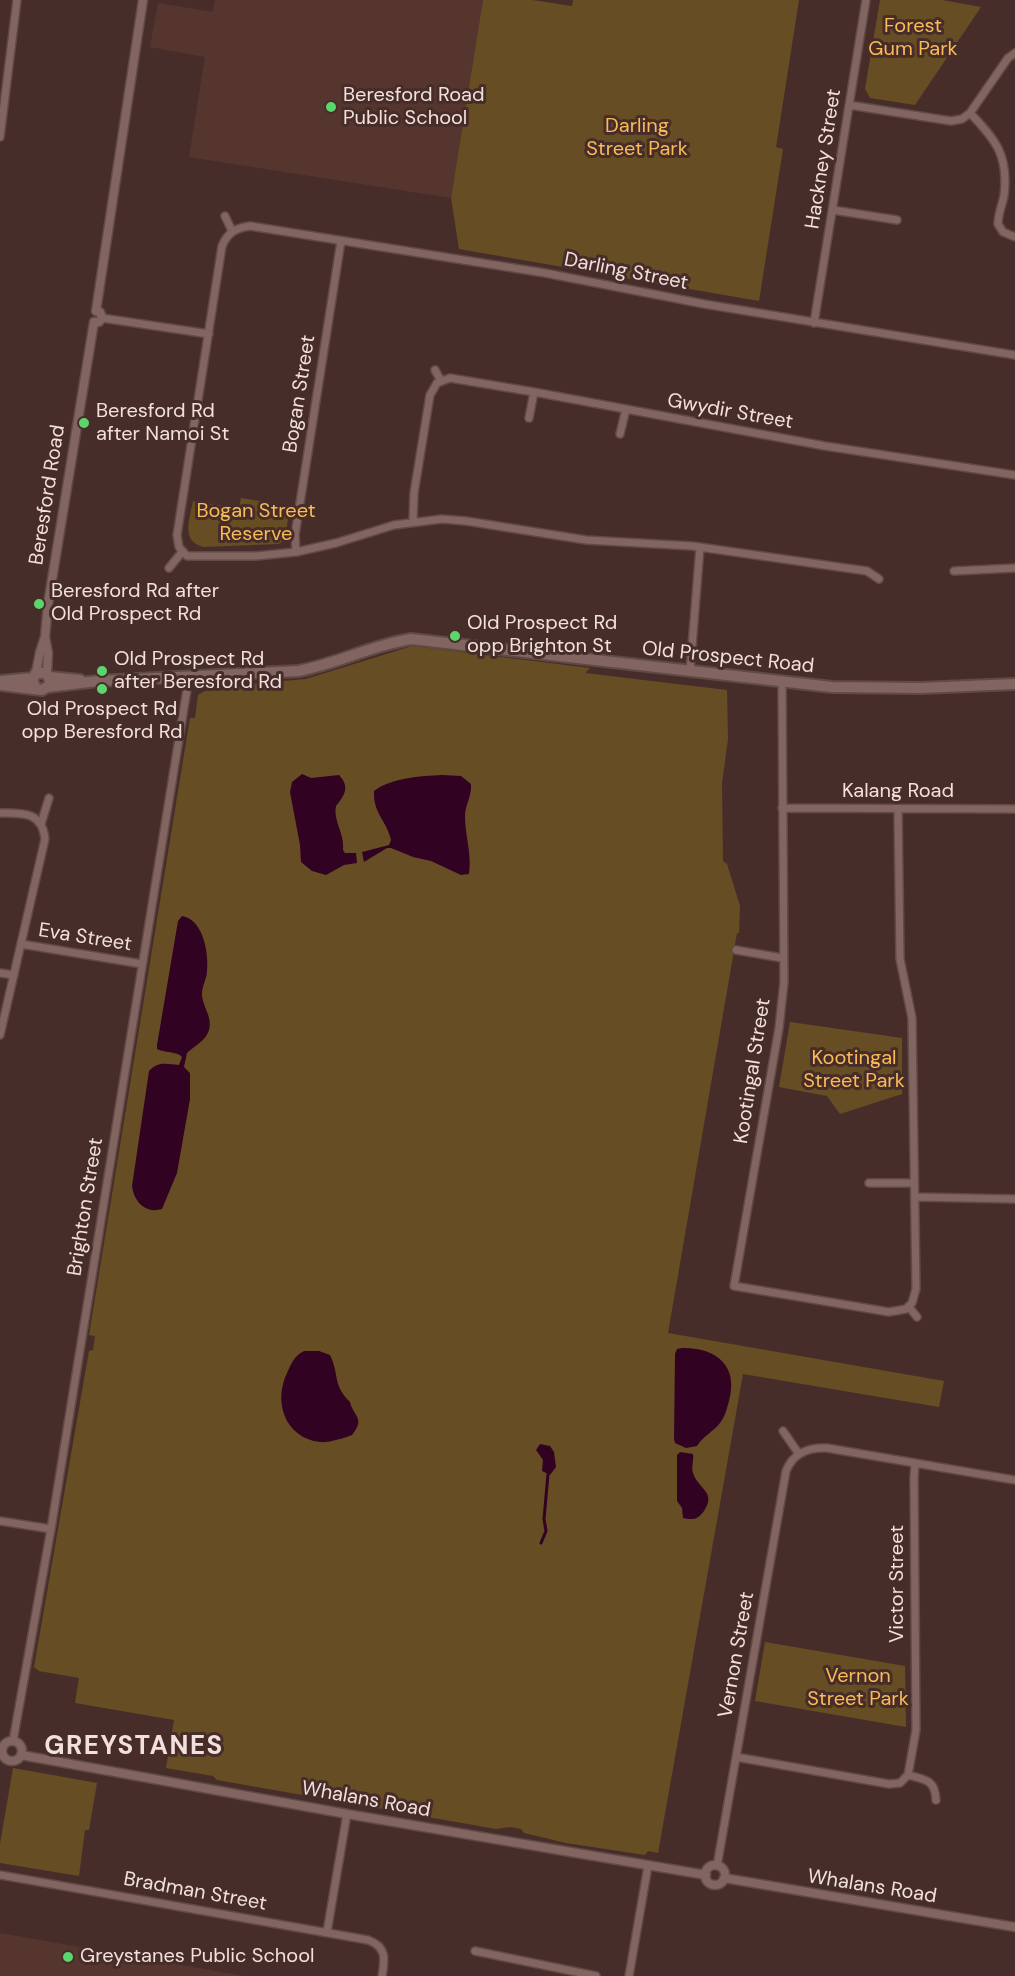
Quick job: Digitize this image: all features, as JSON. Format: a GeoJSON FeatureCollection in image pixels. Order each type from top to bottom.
{"type":"FeatureCollection","features":[{"type":"Feature","properties":{"kind":"main road","name":"Old Prospect Road"},"geometry":{"type":"LineString","coordinates":[[0,683],[42,680],[98,681],[305,670],[411,639],[782,682],[861,688],[942,688],[1015,684]]}},
{"type":"Feature","properties":{"kind":"street"},"geometry":{"type":"LineString","coordinates":[[0,137],[17,0]]}},
{"type":"Feature","properties":{"kind":"street","name":"Beresford Road"},"geometry":{"type":"LineString","coordinates":[[42,680],[40,652],[45,637],[50,592],[97,317],[143,0]]}},
{"type":"Feature","properties":{"kind":"street","name":"Hackney Street"},"geometry":{"type":"LineString","coordinates":[[814,323],[866,0]]}},
{"type":"Feature","properties":{"kind":"street"},"geometry":{"type":"LineString","coordinates":[[849,105],[951,121],[962,119],[970,113],[1008,58],[1015,53]]}},
{"type":"Feature","properties":{"kind":"street"},"geometry":{"type":"LineString","coordinates":[[970,113],[995,140],[1002,154],[1005,180],[998,231],[1015,237]]}},
{"type":"Feature","properties":{"kind":"street"},"geometry":{"type":"LineString","coordinates":[[833,210],[897,220]]}},
{"type":"Feature","properties":{"kind":"street"},"geometry":{"type":"LineString","coordinates":[[225,216],[232,231],[222,246],[177,535],[182,552],[192,558],[296,552],[413,521],[455,520],[586,540],[700,547],[867,571],[879,579]]}},
{"type":"Feature","properties":{"kind":"street","name":"Darling Street"},"geometry":{"type":"LineString","coordinates":[[232,231],[250,226],[545,273],[814,323],[1015,355]]}},
{"type":"Feature","properties":{"kind":"street","name":"Bogan Street"},"geometry":{"type":"LineString","coordinates":[[296,552],[295,535],[341,241]]}},
{"type":"Feature","properties":{"kind":"street"},"geometry":{"type":"LineString","coordinates":[[97,317],[209,334]]}},
{"type":"Feature","properties":{"kind":"street"},"geometry":{"type":"LineString","coordinates":[[413,521],[414,493],[430,395],[434,386],[441,381],[435,370]]}},
{"type":"Feature","properties":{"kind":"street","name":"Gwydir Street"},"geometry":{"type":"LineString","coordinates":[[441,381],[456,378],[825,446],[1015,475]]}},
{"type":"Feature","properties":{"kind":"street"},"geometry":{"type":"LineString","coordinates":[[529,418],[534,392]]}},
{"type":"Feature","properties":{"kind":"street"},"geometry":{"type":"LineString","coordinates":[[620,434],[626,409]]}},
{"type":"Feature","properties":{"kind":"street"},"geometry":{"type":"LineString","coordinates":[[690,671],[700,547]]}},
{"type":"Feature","properties":{"kind":"street"},"geometry":{"type":"LineString","coordinates":[[169,568],[182,552]]}},
{"type":"Feature","properties":{"kind":"street"},"geometry":{"type":"LineString","coordinates":[[954,571],[1015,568]]}},
{"type":"Feature","properties":{"kind":"street","name":"Brighton Street"},"geometry":{"type":"LineString","coordinates":[[13,1741],[51,1529],[189,677]]}},
{"type":"Feature","properties":{"kind":"street","name":"Kootingal Street"},"geometry":{"type":"LineString","coordinates":[[782,682],[782,958],[784,982],[779,1028],[734,1286],[890,1312],[898,1312],[909,1307]]}},
{"type":"Feature","properties":{"kind":"street"},"geometry":{"type":"LineString","coordinates":[[40,824],[49,798]]}},
{"type":"Feature","properties":{"kind":"street","name":"Kalang Road"},"geometry":{"type":"LineString","coordinates":[[782,808],[1015,809]]}},
{"type":"Feature","properties":{"kind":"street"},"geometry":{"type":"LineString","coordinates":[[898,809],[900,959],[912,1018],[916,1289],[909,1307],[917,1317]]}},
{"type":"Feature","properties":{"kind":"street"},"geometry":{"type":"LineString","coordinates":[[0,813],[27,814],[36,819],[45,835],[0,1035]]}},
{"type":"Feature","properties":{"kind":"street","name":"Eva Street"},"geometry":{"type":"LineString","coordinates":[[21,944],[142,964]]}},
{"type":"Feature","properties":{"kind":"street"},"geometry":{"type":"LineString","coordinates":[[736,950],[782,958]]}},
{"type":"Feature","properties":{"kind":"street"},"geometry":{"type":"LineString","coordinates":[[0,973],[14,975]]}},
{"type":"Feature","properties":{"kind":"street"},"geometry":{"type":"LineString","coordinates":[[869,1183],[914,1183]]}},
{"type":"Feature","properties":{"kind":"street"},"geometry":{"type":"LineString","coordinates":[[915,1197],[1015,1198]]}},
{"type":"Feature","properties":{"kind":"street"},"geometry":{"type":"LineString","coordinates":[[783,1431],[799,1454],[812,1448],[827,1448],[1015,1480]]}},
{"type":"Feature","properties":{"kind":"street","name":"Vernon Street"},"geometry":{"type":"LineString","coordinates":[[717,1866],[786,1471],[799,1454]]}},
{"type":"Feature","properties":{"kind":"street","name":"Victor Street"},"geometry":{"type":"LineString","coordinates":[[908,1775],[916,1725],[915,1463]]}},
{"type":"Feature","properties":{"kind":"street"},"geometry":{"type":"LineString","coordinates":[[0,1521],[51,1529]]}},
{"type":"Feature","properties":{"kind":"street"},"geometry":{"type":"LineString","coordinates":[[13,1741],[21,1747],[21,1755],[16,1760],[9,1760],[4,1757],[1,1750],[7,1743],[13,1741]]}},
{"type":"Feature","properties":{"kind":"street","name":"Whalans Road"},"geometry":{"type":"LineString","coordinates":[[21,1755],[347,1814],[706,1875]]}},
{"type":"Feature","properties":{"kind":"street"},"geometry":{"type":"LineString","coordinates":[[736,1757],[889,1784],[900,1783],[908,1775],[933,1785],[936,1789],[936,1800]]}},
{"type":"Feature","properties":{"kind":"street"},"geometry":{"type":"LineString","coordinates":[[327,1932],[347,1814]]}},
{"type":"Feature","properties":{"kind":"street"},"geometry":{"type":"LineString","coordinates":[[629,1976],[648,1866]]}},
{"type":"Feature","properties":{"kind":"street"},"geometry":{"type":"LineString","coordinates":[[717,1866],[723,1870],[724,1878],[722,1882],[715,1885],[709,1882],[706,1875],[710,1867],[717,1866]]}},
{"type":"Feature","properties":{"kind":"street","name":"Bradman Street"},"geometry":{"type":"LineString","coordinates":[[0,1875],[368,1940],[385,1948],[382,1976]]}},
{"type":"Feature","properties":{"kind":"street","name":"Whalans Road"},"geometry":{"type":"LineString","coordinates":[[724,1878],[1015,1927]]}},
{"type":"Feature","properties":{"kind":"street"},"geometry":{"type":"LineString","coordinates":[[475,1951],[596,1976]]}},
{"type":"Feature","properties":{"kind":"shaded area","name":"Beresford Road Public School"},"geometry":{"type":"Polygon","coordinates":[[[215,0],[483,0],[451,198],[189,157],[205,57],[150,47],[158,3],[213,12],[215,0]]]}},
{"type":"Feature","properties":{"kind":"shaded area"},"geometry":{"type":"Polygon","coordinates":[[[302,774],[311,778],[339,775],[342,779],[345,791],[336,806],[336,817],[343,850],[345,853],[356,853],[357,863],[344,865],[326,875],[312,871],[301,862],[290,792],[292,782],[302,774]]]}},
{"type":"Feature","properties":{"kind":"shaded area"},"geometry":{"type":"Polygon","coordinates":[[[442,775],[461,776],[471,784],[465,816],[470,859],[469,874],[461,875],[431,861],[391,848],[387,848],[364,862],[362,852],[389,845],[391,840],[378,812],[374,791],[397,780],[442,775]]]}},
{"type":"Feature","properties":{"kind":"shaded area"},"geometry":{"type":"Polygon","coordinates":[[[182,916],[195,923],[206,946],[207,971],[202,994],[210,1025],[205,1037],[187,1053],[184,1067],[190,1073],[190,1099],[177,1173],[162,1209],[151,1210],[138,1202],[132,1186],[149,1071],[159,1064],[179,1065],[182,1057],[157,1049],[157,1045],[178,921],[182,916]]]}},
{"type":"Feature","properties":{"kind":"shaded area"},"geometry":{"type":"Polygon","coordinates":[[[677,1349],[705,1351],[714,1355],[722,1361],[731,1378],[729,1401],[720,1423],[697,1446],[686,1448],[675,1443],[674,1439],[675,1354],[677,1349]]]}},
{"type":"Feature","properties":{"kind":"shaded area"},"geometry":{"type":"Polygon","coordinates":[[[304,1351],[319,1351],[330,1355],[338,1385],[357,1417],[358,1425],[352,1435],[320,1442],[298,1434],[290,1426],[282,1407],[283,1384],[293,1361],[304,1351]]]}},
{"type":"Feature","properties":{"kind":"shaded area"},"geometry":{"type":"Polygon","coordinates":[[[540,1444],[550,1446],[554,1452],[556,1467],[550,1475],[542,1471],[543,1460],[536,1450],[540,1444]]]}},
{"type":"Feature","properties":{"kind":"shaded area"},"geometry":{"type":"Polygon","coordinates":[[[680,1452],[693,1454],[693,1473],[708,1495],[704,1511],[695,1519],[683,1518],[682,1508],[677,1501],[677,1455],[680,1452]]]}},
{"type":"Feature","properties":{"kind":"shaded area","name":"Greystanes Public School"},"geometry":{"type":"Polygon","coordinates":[[[0,1933],[244,1976],[0,1976],[0,1933]]]}},
{"type":"Feature","properties":{"kind":"green space","name":"Darling Street Park"},"geometry":{"type":"Polygon","coordinates":[[[483,0],[532,0],[572,6],[573,0],[799,0],[776,147],[783,149],[759,301],[459,249],[451,198],[483,0]]]}},
{"type":"Feature","properties":{"kind":"green space","name":"Forest Gum Park"},"geometry":{"type":"Polygon","coordinates":[[[880,0],[942,0],[981,7],[915,105],[870,98],[865,89],[880,0]]]}},
{"type":"Feature","properties":{"kind":"green space","name":"Bogan Street Reserve"},"geometry":{"type":"Polygon","coordinates":[[[241,498],[290,506],[285,539],[279,544],[203,547],[191,539],[188,528],[193,501],[239,508],[241,498]]]}},
{"type":"Feature","properties":{"kind":"green space"},"geometry":{"type":"Polygon","coordinates":[[[412,646],[590,668],[585,673],[727,690],[728,739],[722,783],[723,861],[727,864],[740,906],[739,933],[737,933],[668,1333],[944,1381],[939,1407],[743,1374],[658,1853],[648,1851],[645,1855],[566,1843],[524,1833],[521,1829],[510,1827],[496,1829],[217,1780],[213,1776],[166,1768],[174,1720],[75,1703],[79,1678],[39,1671],[34,1667],[89,1351],[93,1350],[95,1336],[89,1335],[190,718],[195,718],[198,695],[205,691],[227,690],[228,686],[306,679],[412,646]]]}},
{"type":"Feature","properties":{"kind":"green space","name":"Kootingal Street Park"},"geometry":{"type":"Polygon","coordinates":[[[790,1022],[902,1038],[902,1094],[840,1114],[827,1096],[779,1087],[790,1022]]]}},
{"type":"Feature","properties":{"kind":"green space","name":"Vernon Street Park"},"geometry":{"type":"Polygon","coordinates":[[[765,1642],[905,1666],[906,1727],[755,1701],[765,1642]]]}},
{"type":"Feature","properties":{"kind":"green space"},"geometry":{"type":"Polygon","coordinates":[[[13,1768],[97,1783],[89,1830],[85,1830],[79,1876],[0,1863],[0,1844],[13,1768]]]}},
{"type":"Feature","properties":{"kind":"waterway"},"geometry":{"type":"LineString","coordinates":[[541,1543],[546,1531],[544,1519],[548,1474]]}},
{"type":"Feature","properties":{"kind":"place","name":"Beresford Road Public School"},"geometry":{"type":"Point","coordinates":[331,107]}},
{"type":"Feature","properties":{"kind":"place","name":"Beresford Rd after Namoi St"},"geometry":{"type":"Point","coordinates":[84,423]}},
{"type":"Feature","properties":{"kind":"place","name":"Beresford Rd after Old Prospect Rd"},"geometry":{"type":"Point","coordinates":[39,604]}},
{"type":"Feature","properties":{"kind":"place","name":"Old Prospect Rd opp Brighton St"},"geometry":{"type":"Point","coordinates":[455,636]}},
{"type":"Feature","properties":{"kind":"place","name":"Old Prospect Rd after Beresford Rd"},"geometry":{"type":"Point","coordinates":[102,671]}},
{"type":"Feature","properties":{"kind":"place","name":"Old Prospect Rd opp Beresford Rd"},"geometry":{"type":"Point","coordinates":[102,689]}},
{"type":"Feature","properties":{"kind":"place","name":"Greystanes Public School"},"geometry":{"type":"Point","coordinates":[68,1957]}},
{"type":"Feature","properties":{"kind":"district","name":"GREYSTANES"},"geometry":{"type":"Point","coordinates":[134,1747]}}]}
